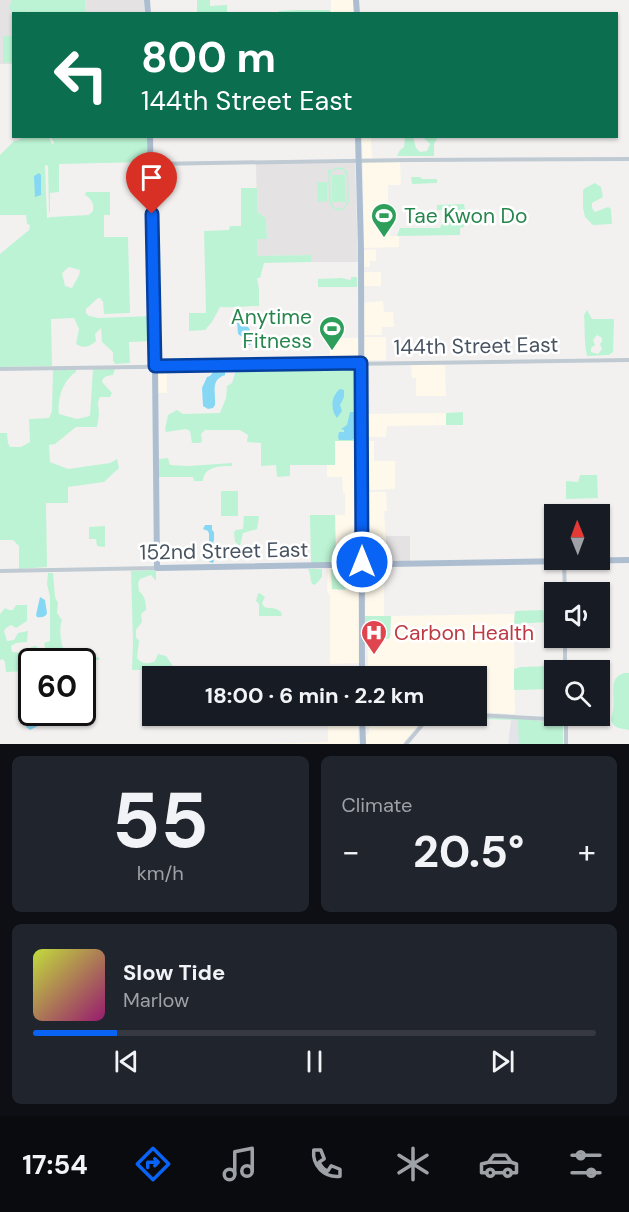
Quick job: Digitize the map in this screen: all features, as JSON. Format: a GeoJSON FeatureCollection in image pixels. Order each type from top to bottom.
{"type":"FeatureCollection","features":[{"type":"Feature","properties":{"kind":"main road"},"geometry":{"type":"LineString","coordinates":[[150,138],[157,568]]}},
{"type":"Feature","properties":{"kind":"main road"},"geometry":{"type":"LineString","coordinates":[[358,138],[362,666]]}},
{"type":"Feature","properties":{"kind":"main road","name":"152nd Street East"},"geometry":{"type":"LineString","coordinates":[[610,560],[629,560]]}},
{"type":"Feature","properties":{"kind":"main road","name":"152nd Street East"},"geometry":{"type":"LineString","coordinates":[[157,568],[544,561]]}},
{"type":"Feature","properties":{"kind":"main road"},"geometry":{"type":"LineString","coordinates":[[362,726],[362,744]]}},
{"type":"Feature","properties":{"kind":"street"},"geometry":{"type":"LineString","coordinates":[[151,164],[359,160],[629,159]]}},
{"type":"Feature","properties":{"kind":"street","name":"144th Street East"},"geometry":{"type":"LineString","coordinates":[[0,369],[629,360]]}},
{"type":"Feature","properties":{"kind":"street","name":"152nd Street East"},"geometry":{"type":"LineString","coordinates":[[0,571],[157,568]]}},
{"type":"Feature","properties":{"kind":"street"},"geometry":{"type":"LineString","coordinates":[[487,715],[544,717]]}},
{"type":"Feature","properties":{"kind":"street"},"geometry":{"type":"LineString","coordinates":[[406,744],[421,726]]}},
{"type":"Feature","properties":{"kind":"street"},"geometry":{"type":"LineString","coordinates":[[566,726],[566,744]]}},
{"type":"Feature","properties":{"kind":"shaded area"},"geometry":{"type":"Polygon","coordinates":[[[0,0],[45,0],[28,12],[12,12],[12,64],[0,64],[0,0]]]}},
{"type":"Feature","properties":{"kind":"shaded area"},"geometry":{"type":"Polygon","coordinates":[[[85,0],[144,0],[144,12],[86,12],[85,0]]]}},
{"type":"Feature","properties":{"kind":"shaded area"},"geometry":{"type":"Polygon","coordinates":[[[331,0],[353,0],[354,12],[331,12],[331,0]]]}},
{"type":"Feature","properties":{"kind":"shaded area"},"geometry":{"type":"Polygon","coordinates":[[[362,138],[371,138],[372,158],[363,158],[362,138]]]}},
{"type":"Feature","properties":{"kind":"shaded area"},"geometry":{"type":"Polygon","coordinates":[[[400,161],[401,185],[388,185],[388,210],[380,211],[380,228],[390,228],[390,236],[399,236],[399,247],[364,248],[363,164],[365,162],[400,161]]]}},
{"type":"Feature","properties":{"kind":"shaded area"},"geometry":{"type":"Polygon","coordinates":[[[355,163],[358,262],[311,262],[310,255],[257,256],[257,239],[267,239],[266,218],[257,212],[256,164],[355,163]]]}},
{"type":"Feature","properties":{"kind":"shaded area"},"geometry":{"type":"Polygon","coordinates":[[[376,249],[376,261],[370,261],[370,267],[364,267],[363,250],[376,249]]]}},
{"type":"Feature","properties":{"kind":"shaded area"},"geometry":{"type":"Polygon","coordinates":[[[364,272],[381,272],[381,286],[364,286],[364,272]]]}},
{"type":"Feature","properties":{"kind":"shaded area"},"geometry":{"type":"Polygon","coordinates":[[[383,301],[384,312],[393,312],[394,327],[382,327],[382,335],[364,335],[363,303],[383,301]]]}},
{"type":"Feature","properties":{"kind":"shaded area"},"geometry":{"type":"Polygon","coordinates":[[[364,337],[386,337],[386,360],[364,360],[364,337]]]}},
{"type":"Feature","properties":{"kind":"shaded area"},"geometry":{"type":"Polygon","coordinates":[[[329,338],[358,338],[359,359],[330,362],[329,338]]]}},
{"type":"Feature","properties":{"kind":"shaded area"},"geometry":{"type":"Polygon","coordinates":[[[411,365],[445,365],[446,396],[416,396],[416,378],[412,378],[411,365]]]}},
{"type":"Feature","properties":{"kind":"shaded area"},"geometry":{"type":"Polygon","coordinates":[[[167,367],[167,393],[157,393],[156,368],[167,367]]]}},
{"type":"Feature","properties":{"kind":"shaded area"},"geometry":{"type":"Polygon","coordinates":[[[446,413],[446,425],[387,426],[386,437],[364,436],[364,414],[446,413]]]}},
{"type":"Feature","properties":{"kind":"shaded area"},"geometry":{"type":"Polygon","coordinates":[[[335,441],[358,441],[359,561],[357,563],[336,563],[335,515],[345,515],[345,494],[342,477],[327,477],[327,465],[335,465],[335,441]]]}},
{"type":"Feature","properties":{"kind":"shaded area"},"geometry":{"type":"Polygon","coordinates":[[[365,441],[374,441],[374,461],[395,461],[395,489],[365,490],[365,441]]]}},
{"type":"Feature","properties":{"kind":"shaded area"},"geometry":{"type":"Polygon","coordinates":[[[367,492],[386,492],[387,511],[384,511],[387,562],[366,561],[365,494],[367,492]]]}},
{"type":"Feature","properties":{"kind":"shaded area"},"geometry":{"type":"Polygon","coordinates":[[[386,536],[410,536],[410,561],[387,562],[386,536]]]}},
{"type":"Feature","properties":{"kind":"shaded area"},"geometry":{"type":"Polygon","coordinates":[[[328,567],[359,569],[359,663],[330,664],[328,567]]]}},
{"type":"Feature","properties":{"kind":"shaded area"},"geometry":{"type":"Polygon","coordinates":[[[366,576],[384,576],[384,616],[365,616],[366,576]]]}},
{"type":"Feature","properties":{"kind":"shaded area"},"geometry":{"type":"Polygon","coordinates":[[[514,614],[515,714],[487,713],[487,666],[368,666],[368,639],[388,639],[391,635],[391,616],[514,614]]]}},
{"type":"Feature","properties":{"kind":"shaded area"},"geometry":{"type":"Polygon","coordinates":[[[511,720],[519,720],[519,744],[508,744],[511,720]]]}},
{"type":"Feature","properties":{"kind":"shaded area"},"geometry":{"type":"Polygon","coordinates":[[[328,726],[358,726],[358,744],[265,744],[328,742],[328,726]]]}},
{"type":"Feature","properties":{"kind":"shaded area"},"geometry":{"type":"Polygon","coordinates":[[[369,726],[417,726],[402,744],[366,744],[366,735],[369,733],[369,726]]]}},
{"type":"Feature","properties":{"kind":"green space"},"geometry":{"type":"Polygon","coordinates":[[[12,0],[85,0],[86,12],[28,12],[32,7],[27,12],[12,12],[9,8],[12,0]]]}},
{"type":"Feature","properties":{"kind":"green space"},"geometry":{"type":"Polygon","coordinates":[[[197,0],[210,0],[210,6],[227,5],[227,12],[197,12],[197,0]]]}},
{"type":"Feature","properties":{"kind":"green space"},"geometry":{"type":"Polygon","coordinates":[[[330,10],[330,12],[278,12],[330,10]]]}},
{"type":"Feature","properties":{"kind":"green space"},"geometry":{"type":"Polygon","coordinates":[[[12,36],[12,62],[3,63],[3,37],[12,36]]]}},
{"type":"Feature","properties":{"kind":"green space"},"geometry":{"type":"Polygon","coordinates":[[[22,138],[49,138],[52,144],[54,143],[52,138],[147,138],[147,162],[59,164],[59,192],[50,193],[49,213],[48,166],[45,166],[47,218],[89,215],[93,211],[93,206],[91,200],[85,195],[86,192],[110,192],[110,215],[104,215],[104,237],[128,237],[130,313],[104,314],[103,302],[98,298],[86,309],[86,313],[99,318],[152,316],[152,341],[129,342],[130,363],[115,364],[113,352],[102,342],[101,328],[95,334],[96,341],[91,345],[84,347],[76,344],[79,329],[74,318],[51,319],[52,366],[0,367],[0,254],[29,230],[30,225],[27,224],[26,215],[0,215],[0,155],[14,141],[22,138]],[[69,267],[62,273],[65,286],[72,288],[80,270],[69,267]]]}},
{"type":"Feature","properties":{"kind":"green space"},"geometry":{"type":"Polygon","coordinates":[[[405,138],[413,138],[416,148],[420,152],[427,151],[430,144],[424,138],[437,138],[434,144],[434,156],[397,156],[404,147],[405,138]]]}},
{"type":"Feature","properties":{"kind":"green space"},"geometry":{"type":"Polygon","coordinates":[[[341,167],[347,171],[348,175],[349,202],[345,208],[339,211],[333,208],[329,202],[328,169],[330,171],[341,167]],[[343,170],[332,171],[330,176],[331,202],[334,207],[339,208],[345,207],[347,201],[347,179],[343,170]]]}},
{"type":"Feature","properties":{"kind":"green space"},"geometry":{"type":"Polygon","coordinates":[[[332,175],[345,175],[346,202],[332,202],[332,175]]]}},
{"type":"Feature","properties":{"kind":"green space"},"geometry":{"type":"Polygon","coordinates":[[[411,177],[437,179],[437,183],[412,184],[411,177]]]}},
{"type":"Feature","properties":{"kind":"green space"},"geometry":{"type":"Polygon","coordinates":[[[317,182],[327,182],[327,201],[318,202],[317,182]]]}},
{"type":"Feature","properties":{"kind":"green space"},"geometry":{"type":"Polygon","coordinates":[[[595,183],[601,187],[603,197],[592,203],[592,208],[595,212],[608,207],[611,209],[612,224],[593,225],[585,217],[583,190],[595,183]]]}},
{"type":"Feature","properties":{"kind":"green space"},"geometry":{"type":"Polygon","coordinates":[[[241,188],[257,188],[257,212],[266,218],[267,239],[257,239],[257,256],[311,255],[311,262],[264,263],[260,278],[257,278],[259,306],[220,307],[205,330],[189,331],[189,313],[206,313],[204,231],[229,230],[230,226],[241,226],[241,188]]]}},
{"type":"Feature","properties":{"kind":"green space"},"geometry":{"type":"Polygon","coordinates":[[[464,204],[466,216],[464,227],[460,228],[460,235],[397,236],[400,228],[440,228],[446,210],[437,210],[437,205],[464,204]]]}},
{"type":"Feature","properties":{"kind":"green space"},"geometry":{"type":"Polygon","coordinates":[[[351,277],[357,277],[357,287],[318,287],[318,279],[351,280],[351,277]]]}},
{"type":"Feature","properties":{"kind":"green space"},"geometry":{"type":"Polygon","coordinates":[[[587,310],[592,319],[614,319],[613,352],[609,355],[587,356],[584,315],[587,310]],[[597,335],[593,340],[595,345],[591,348],[591,352],[598,354],[602,349],[600,344],[602,338],[597,335]]]}},
{"type":"Feature","properties":{"kind":"green space"},"geometry":{"type":"Polygon","coordinates":[[[356,366],[358,441],[335,441],[335,465],[290,465],[290,476],[277,477],[276,465],[261,466],[261,443],[247,442],[248,435],[240,430],[205,430],[201,434],[202,442],[200,443],[192,443],[190,431],[186,429],[166,432],[168,415],[177,410],[183,414],[220,413],[226,398],[227,386],[232,383],[237,367],[356,366]]]}},
{"type":"Feature","properties":{"kind":"green space"},"geometry":{"type":"Polygon","coordinates":[[[53,369],[76,369],[62,390],[59,414],[77,419],[90,416],[93,369],[115,369],[113,375],[106,377],[102,382],[112,393],[110,397],[100,397],[97,427],[76,427],[55,444],[49,445],[50,462],[68,469],[110,463],[117,459],[119,468],[104,482],[68,487],[68,503],[46,503],[47,567],[19,569],[19,546],[13,540],[0,540],[0,433],[7,433],[10,447],[21,447],[30,442],[29,419],[49,418],[52,411],[53,369]]]}},
{"type":"Feature","properties":{"kind":"green space"},"geometry":{"type":"Polygon","coordinates":[[[463,412],[463,425],[446,425],[446,413],[463,412]]]}},
{"type":"Feature","properties":{"kind":"green space"},"geometry":{"type":"Polygon","coordinates":[[[168,458],[170,465],[232,463],[232,466],[209,470],[203,481],[194,481],[193,477],[159,477],[159,459],[168,458]]]}},
{"type":"Feature","properties":{"kind":"green space"},"geometry":{"type":"Polygon","coordinates":[[[580,475],[597,475],[598,498],[566,499],[566,481],[578,482],[580,475]]]}},
{"type":"Feature","properties":{"kind":"green space"},"geometry":{"type":"Polygon","coordinates":[[[221,491],[238,491],[238,516],[221,516],[221,491]]]}},
{"type":"Feature","properties":{"kind":"green space"},"geometry":{"type":"Polygon","coordinates":[[[310,515],[335,515],[336,563],[311,564],[310,515]]]}},
{"type":"Feature","properties":{"kind":"green space"},"geometry":{"type":"Polygon","coordinates":[[[244,516],[259,516],[257,529],[243,533],[240,546],[235,542],[234,532],[243,529],[244,516]]]}},
{"type":"Feature","properties":{"kind":"green space"},"geometry":{"type":"Polygon","coordinates":[[[105,526],[105,547],[97,546],[96,539],[89,539],[89,527],[105,526]]]}},
{"type":"Feature","properties":{"kind":"green space"},"geometry":{"type":"Polygon","coordinates":[[[333,568],[337,570],[338,580],[346,585],[345,590],[332,589],[331,570],[333,568]]]}},
{"type":"Feature","properties":{"kind":"green space"},"geometry":{"type":"Polygon","coordinates":[[[308,569],[322,569],[322,577],[315,585],[312,584],[308,569]]]}},
{"type":"Feature","properties":{"kind":"green space"},"geometry":{"type":"Polygon","coordinates":[[[156,570],[156,581],[151,575],[140,579],[138,583],[139,591],[145,599],[146,610],[141,614],[142,622],[136,630],[136,637],[139,641],[137,658],[143,663],[148,663],[155,661],[158,654],[166,656],[173,666],[142,666],[142,670],[132,670],[131,571],[156,570]]]}},
{"type":"Feature","properties":{"kind":"green space"},"geometry":{"type":"Polygon","coordinates":[[[48,573],[53,573],[55,597],[58,603],[57,613],[62,620],[60,632],[63,648],[45,648],[44,643],[50,641],[50,597],[47,584],[48,573]]]}},
{"type":"Feature","properties":{"kind":"green space"},"geometry":{"type":"Polygon","coordinates":[[[258,593],[265,597],[262,603],[265,607],[277,609],[282,616],[259,616],[259,604],[256,601],[258,593]]]}},
{"type":"Feature","properties":{"kind":"green space"},"geometry":{"type":"Polygon","coordinates":[[[16,605],[27,605],[27,621],[16,628],[11,625],[4,631],[7,641],[14,640],[18,633],[28,631],[27,642],[11,646],[12,652],[18,652],[18,672],[6,672],[5,662],[3,659],[0,660],[0,614],[5,608],[13,610],[16,605]]]}},
{"type":"Feature","properties":{"kind":"green space"},"geometry":{"type":"Polygon","coordinates":[[[543,610],[544,622],[514,624],[515,611],[543,610]]]}},
{"type":"Feature","properties":{"kind":"green space"},"geometry":{"type":"Polygon","coordinates":[[[365,616],[391,616],[390,637],[388,639],[365,639],[365,616]]]}},
{"type":"Feature","properties":{"kind":"green space"},"geometry":{"type":"Polygon","coordinates":[[[544,666],[544,689],[514,690],[514,669],[544,666]]]}},
{"type":"Feature","properties":{"kind":"green space"},"geometry":{"type":"Polygon","coordinates":[[[629,673],[629,730],[616,727],[611,720],[614,683],[619,675],[629,673]]]}},
{"type":"Feature","properties":{"kind":"green space"},"geometry":{"type":"Polygon","coordinates":[[[487,718],[529,719],[544,722],[544,726],[563,726],[563,744],[519,744],[518,720],[487,718]]]}},
{"type":"Feature","properties":{"kind":"water"},"geometry":{"type":"Polygon","coordinates":[[[39,173],[41,175],[41,195],[35,197],[34,176],[39,173]]]}},
{"type":"Feature","properties":{"kind":"water"},"geometry":{"type":"Polygon","coordinates":[[[240,316],[243,317],[243,323],[250,330],[252,343],[250,345],[238,334],[237,321],[240,316]]]}},
{"type":"Feature","properties":{"kind":"water"},"geometry":{"type":"Polygon","coordinates":[[[214,371],[225,371],[225,375],[217,380],[215,405],[208,409],[203,406],[202,388],[207,377],[214,371]]]}},
{"type":"Feature","properties":{"kind":"water"},"geometry":{"type":"Polygon","coordinates":[[[340,389],[344,390],[344,397],[340,405],[342,411],[337,418],[332,403],[340,389]]]}},
{"type":"Feature","properties":{"kind":"water"},"geometry":{"type":"Polygon","coordinates":[[[350,412],[355,414],[355,438],[339,440],[339,432],[344,432],[341,429],[347,425],[350,412]]]}},
{"type":"Feature","properties":{"kind":"water"},"geometry":{"type":"Polygon","coordinates":[[[205,525],[212,525],[214,532],[213,563],[209,562],[209,534],[203,529],[205,525]]]}},
{"type":"Feature","properties":{"kind":"water"},"geometry":{"type":"Polygon","coordinates":[[[40,597],[45,600],[47,613],[37,617],[36,615],[40,597]]]}},
{"type":"Feature","properties":{"kind":"water"},"geometry":{"type":"Polygon","coordinates":[[[26,726],[38,726],[30,730],[26,726]]]}},
{"type":"Feature","properties":{"kind":"place","name":"Tae Kwon Do"},"geometry":{"type":"Point","coordinates":[384,239]}},
{"type":"Feature","properties":{"kind":"place","name":"Anytime Fitness"},"geometry":{"type":"Point","coordinates":[332,352]}},
{"type":"Feature","properties":{"kind":"place","name":"Carbon Health"},"geometry":{"type":"Point","coordinates":[374,656]}},
{"type":"Feature","properties":{"kind":"route"},"geometry":{"type":"LineString","coordinates":[[152,214],[155,366],[361,363],[362,562]]}}]}
